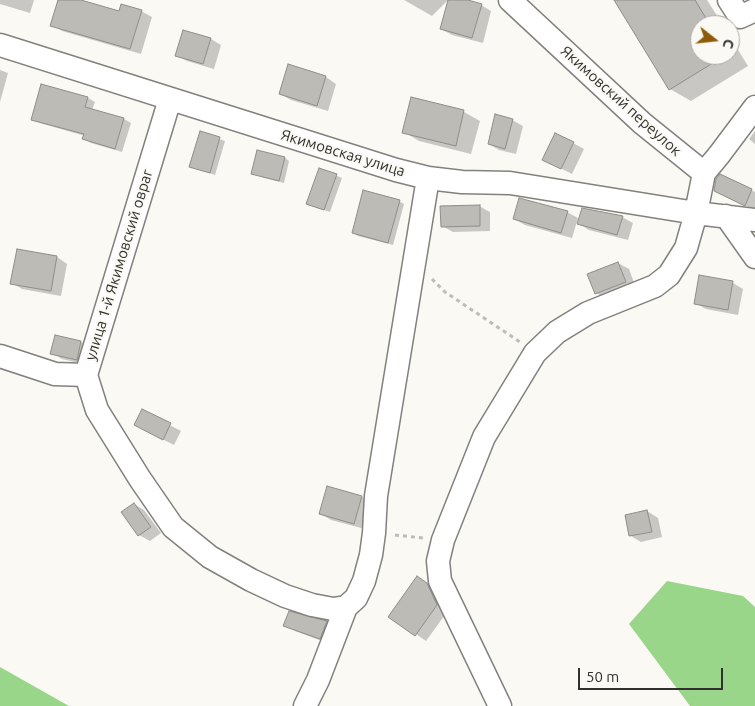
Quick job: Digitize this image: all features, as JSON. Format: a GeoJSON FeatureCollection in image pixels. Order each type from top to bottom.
{"type":"FeatureCollection","features":[{"type":"Feature","properties":{"kind":"street","name":"Якимовский переулок"},"geometry":{"type":"LineString","coordinates":[[510,0],[642,123],[704,172]]}},
{"type":"Feature","properties":{"kind":"street"},"geometry":{"type":"LineString","coordinates":[[729,0],[740,17],[755,10]]}},
{"type":"Feature","properties":{"kind":"street","name":"Якимовская улица"},"geometry":{"type":"LineString","coordinates":[[0,45],[396,170],[428,178],[462,182],[510,183],[696,213],[755,220]]}},
{"type":"Feature","properties":{"kind":"street","name":"улица 1-й Якимовский овраг"},"geometry":{"type":"LineString","coordinates":[[0,356],[55,374],[86,375],[170,99]]}},
{"type":"Feature","properties":{"kind":"street"},"geometry":{"type":"LineString","coordinates":[[500,706],[440,580],[438,561],[443,540],[484,437],[535,353],[557,332],[588,313],[655,286],[669,275],[686,248],[696,213],[704,172],[755,108]]}},
{"type":"Feature","properties":{"kind":"street"},"geometry":{"type":"LineString","coordinates":[[86,375],[97,410],[140,479],[173,527],[210,557],[250,580],[285,596],[312,605],[333,609],[346,606],[356,598],[364,581],[374,533],[376,496],[413,259],[428,178]]}},
{"type":"Feature","properties":{"kind":"street"},"geometry":{"type":"LineString","coordinates":[[726,216],[755,257]]}},
{"type":"Feature","properties":{"kind":"street"},"geometry":{"type":"LineString","coordinates":[[305,706],[318,680],[346,606]]}},
{"type":"Feature","properties":{"kind":"path"},"geometry":{"type":"LineString","coordinates":[[413,259],[445,292],[510,334],[535,353]]}},
{"type":"Feature","properties":{"kind":"path"},"geometry":{"type":"LineString","coordinates":[[374,533],[443,540]]}},
{"type":"Feature","properties":{"kind":"green space"},"geometry":{"type":"Polygon","coordinates":[[[667,581],[743,596],[755,607],[755,706],[690,706],[629,624],[667,581]]]}},
{"type":"Feature","properties":{"kind":"green space"},"geometry":{"type":"Polygon","coordinates":[[[0,667],[69,706],[0,706],[0,667]]]}},
{"type":"Feature","properties":{"kind":"building"},"geometry":{"type":"Polygon","coordinates":[[[58,0],[81,0],[119,11],[121,4],[142,10],[130,49],[50,26],[58,0]]]}},
{"type":"Feature","properties":{"kind":"building"},"geometry":{"type":"Polygon","coordinates":[[[448,0],[468,0],[482,4],[472,38],[440,29],[448,0]]]}},
{"type":"Feature","properties":{"kind":"building"},"geometry":{"type":"Polygon","coordinates":[[[614,0],[695,0],[704,15],[690,15],[690,65],[710,65],[669,90],[614,0]]]}},
{"type":"Feature","properties":{"kind":"building"},"geometry":{"type":"Polygon","coordinates":[[[183,30],[211,38],[203,64],[175,56],[183,30]]]}},
{"type":"Feature","properties":{"kind":"building"},"geometry":{"type":"Polygon","coordinates":[[[288,64],[326,76],[317,106],[279,94],[288,64]]]}},
{"type":"Feature","properties":{"kind":"building"},"geometry":{"type":"Polygon","coordinates":[[[41,84],[88,97],[85,107],[124,118],[115,149],[82,139],[84,134],[31,120],[41,84]]]}},
{"type":"Feature","properties":{"kind":"building"},"geometry":{"type":"Polygon","coordinates":[[[411,97],[464,110],[456,146],[402,133],[411,97]]]}},
{"type":"Feature","properties":{"kind":"building"},"geometry":{"type":"Polygon","coordinates":[[[495,114],[513,119],[505,149],[488,144],[495,114]]]}},
{"type":"Feature","properties":{"kind":"building"},"geometry":{"type":"Polygon","coordinates":[[[200,131],[220,137],[210,173],[189,167],[200,131]]]}},
{"type":"Feature","properties":{"kind":"building"},"geometry":{"type":"Polygon","coordinates":[[[555,133],[574,142],[561,169],[542,160],[555,133]]]}},
{"type":"Feature","properties":{"kind":"building"},"geometry":{"type":"Polygon","coordinates":[[[257,150],[285,157],[279,181],[251,174],[257,150]]]}},
{"type":"Feature","properties":{"kind":"building"},"geometry":{"type":"Polygon","coordinates":[[[319,168],[337,174],[324,210],[306,204],[319,168]]]}},
{"type":"Feature","properties":{"kind":"building"},"geometry":{"type":"Polygon","coordinates":[[[720,174],[752,189],[745,206],[714,191],[716,179],[720,174]]]}},
{"type":"Feature","properties":{"kind":"building"},"geometry":{"type":"Polygon","coordinates":[[[363,190],[400,200],[388,243],[352,233],[363,190]]]}},
{"type":"Feature","properties":{"kind":"building"},"geometry":{"type":"Polygon","coordinates":[[[519,198],[568,211],[561,233],[513,219],[519,198]]]}},
{"type":"Feature","properties":{"kind":"building"},"geometry":{"type":"Polygon","coordinates":[[[480,205],[480,226],[441,227],[440,206],[480,205]]]}},
{"type":"Feature","properties":{"kind":"building"},"geometry":{"type":"Polygon","coordinates":[[[582,208],[623,216],[617,235],[577,224],[582,208]]]}},
{"type":"Feature","properties":{"kind":"building"},"geometry":{"type":"Polygon","coordinates":[[[17,249],[57,256],[51,291],[10,284],[17,249]]]}},
{"type":"Feature","properties":{"kind":"building"},"geometry":{"type":"Polygon","coordinates":[[[618,262],[626,282],[595,294],[587,274],[618,262]]]}},
{"type":"Feature","properties":{"kind":"building"},"geometry":{"type":"Polygon","coordinates":[[[699,275],[733,281],[728,310],[694,304],[699,275]]]}},
{"type":"Feature","properties":{"kind":"building"},"geometry":{"type":"Polygon","coordinates":[[[55,335],[81,341],[77,360],[50,354],[55,335]]]}},
{"type":"Feature","properties":{"kind":"building"},"geometry":{"type":"Polygon","coordinates":[[[142,409],[171,423],[163,440],[134,425],[142,409]]]}},
{"type":"Feature","properties":{"kind":"building"},"geometry":{"type":"Polygon","coordinates":[[[327,486],[362,496],[354,524],[319,514],[327,486]]]}},
{"type":"Feature","properties":{"kind":"building"},"geometry":{"type":"Polygon","coordinates":[[[134,503],[151,527],[138,536],[121,512],[134,503]]]}},
{"type":"Feature","properties":{"kind":"building"},"geometry":{"type":"Polygon","coordinates":[[[647,510],[652,532],[629,536],[625,515],[647,510]]]}},
{"type":"Feature","properties":{"kind":"building"},"geometry":{"type":"Polygon","coordinates":[[[417,576],[427,583],[437,605],[415,636],[388,617],[417,576]]]}},
{"type":"Feature","properties":{"kind":"building"},"geometry":{"type":"Polygon","coordinates":[[[289,611],[327,621],[320,639],[283,626],[289,611]]]}}]}
